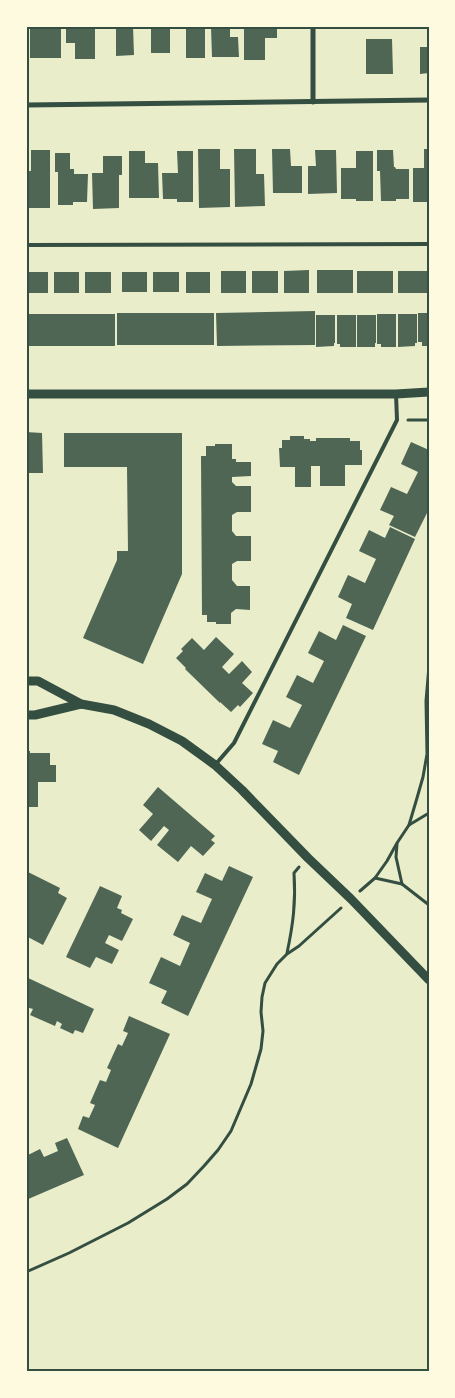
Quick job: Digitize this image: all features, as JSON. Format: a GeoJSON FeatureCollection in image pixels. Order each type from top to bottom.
{"type":"FeatureCollection","features":[{"type":"Feature","properties":{"kind":"street"},"geometry":{"type":"LineString","coordinates":[[313,26],[313,102]]}},
{"type":"Feature","properties":{"kind":"street"},"geometry":{"type":"LineString","coordinates":[[26,105],[429,100]]}},
{"type":"Feature","properties":{"kind":"street"},"geometry":{"type":"LineString","coordinates":[[26,394],[396,394],[429,392]]}},
{"type":"Feature","properties":{"kind":"street"},"geometry":{"type":"LineString","coordinates":[[26,681],[38,681],[80,704],[114,710],[149,724],[182,741],[215,765],[351,899],[429,980]]}},
{"type":"Feature","properties":{"kind":"street"},"geometry":{"type":"LineString","coordinates":[[26,715],[35,715],[80,704]]}},
{"type":"Feature","properties":{"kind":"lane"},"geometry":{"type":"LineString","coordinates":[[26,245],[429,244]]}},
{"type":"Feature","properties":{"kind":"lane"},"geometry":{"type":"LineString","coordinates":[[215,765],[234,743],[397,420],[396,394]]}},
{"type":"Feature","properties":{"kind":"path"},"geometry":{"type":"LineString","coordinates":[[397,420],[429,420]]}},
{"type":"Feature","properties":{"kind":"path"},"geometry":{"type":"LineString","coordinates":[[357,894],[375,878],[388,861],[409,825],[423,777],[427,754],[426,701],[429,666]]}},
{"type":"Feature","properties":{"kind":"path"},"geometry":{"type":"LineString","coordinates":[[409,825],[429,813]]}},
{"type":"Feature","properties":{"kind":"path"},"geometry":{"type":"LineString","coordinates":[[397,843],[396,857],[402,884]]}},
{"type":"Feature","properties":{"kind":"path"},"geometry":{"type":"LineString","coordinates":[[287,954],[294,919],[294,873]]}},
{"type":"Feature","properties":{"kind":"path"},"geometry":{"type":"LineString","coordinates":[[375,878],[402,884],[429,905]]}},
{"type":"Feature","properties":{"kind":"path"},"geometry":{"type":"LineString","coordinates":[[27,1273],[102,1237],[167,1199],[187,1184],[218,1150],[231,1131],[251,1084],[261,1049],[263,1030],[261,1012],[265,983],[277,964],[287,954],[299,946],[341,908]]}},
{"type":"Feature","properties":{"kind":"building"},"geometry":{"type":"Polygon","coordinates":[[[66,26],[95,26],[95,59],[75,59],[75,43],[66,43],[66,26]]]}},
{"type":"Feature","properties":{"kind":"building"},"geometry":{"type":"Polygon","coordinates":[[[116,26],[133,26],[134,55],[116,56],[116,26]]]}},
{"type":"Feature","properties":{"kind":"building"},"geometry":{"type":"Polygon","coordinates":[[[151,26],[170,26],[170,53],[151,53],[151,26]]]}},
{"type":"Feature","properties":{"kind":"building"},"geometry":{"type":"Polygon","coordinates":[[[244,26],[277,26],[277,38],[265,38],[265,60],[244,60],[244,26]]]}},
{"type":"Feature","properties":{"kind":"building"},"geometry":{"type":"Polygon","coordinates":[[[211,27],[230,27],[230,37],[238,37],[239,57],[212,57],[211,27]]]}},
{"type":"Feature","properties":{"kind":"building"},"geometry":{"type":"Polygon","coordinates":[[[30,28],[61,28],[61,58],[30,58],[30,28]]]}},
{"type":"Feature","properties":{"kind":"building"},"geometry":{"type":"Polygon","coordinates":[[[186,28],[205,28],[205,58],[186,58],[186,28]]]}},
{"type":"Feature","properties":{"kind":"building"},"geometry":{"type":"Polygon","coordinates":[[[366,39],[392,39],[393,74],[366,74],[366,39]]]}},
{"type":"Feature","properties":{"kind":"building"},"geometry":{"type":"Polygon","coordinates":[[[420,47],[429,47],[429,73],[420,74],[420,47]]]}},
{"type":"Feature","properties":{"kind":"building"},"geometry":{"type":"Polygon","coordinates":[[[198,149],[220,149],[220,169],[230,169],[230,207],[199,208],[198,149]]]}},
{"type":"Feature","properties":{"kind":"building"},"geometry":{"type":"Polygon","coordinates":[[[234,149],[256,149],[256,174],[264,174],[265,206],[235,207],[234,149]]]}},
{"type":"Feature","properties":{"kind":"building"},"geometry":{"type":"Polygon","coordinates":[[[272,149],[290,149],[291,166],[302,166],[302,193],[273,193],[272,149]]]}},
{"type":"Feature","properties":{"kind":"building"},"geometry":{"type":"Polygon","coordinates":[[[424,149],[429,149],[429,202],[413,202],[413,168],[424,168],[424,149]]]}},
{"type":"Feature","properties":{"kind":"building"},"geometry":{"type":"Polygon","coordinates":[[[31,150],[50,150],[50,208],[26,208],[26,171],[31,171],[31,150]]]}},
{"type":"Feature","properties":{"kind":"building"},"geometry":{"type":"Polygon","coordinates":[[[315,150],[336,150],[337,193],[308,194],[308,166],[316,166],[315,150]]]}},
{"type":"Feature","properties":{"kind":"building"},"geometry":{"type":"Polygon","coordinates":[[[377,150],[393,150],[394,167],[396,169],[409,169],[409,199],[381,201],[380,171],[377,171],[377,150]]]}},
{"type":"Feature","properties":{"kind":"building"},"geometry":{"type":"Polygon","coordinates":[[[129,151],[145,151],[145,163],[158,163],[159,198],[129,198],[129,151]]]}},
{"type":"Feature","properties":{"kind":"building"},"geometry":{"type":"Polygon","coordinates":[[[177,151],[193,151],[193,202],[177,202],[177,199],[163,199],[162,173],[178,173],[177,151]]]}},
{"type":"Feature","properties":{"kind":"building"},"geometry":{"type":"Polygon","coordinates":[[[356,151],[373,151],[373,201],[341,199],[341,168],[356,168],[356,151]]]}},
{"type":"Feature","properties":{"kind":"building"},"geometry":{"type":"Polygon","coordinates":[[[55,153],[70,153],[70,169],[74,169],[74,174],[88,174],[87,202],[73,202],[73,205],[58,205],[58,172],[55,172],[55,153]]]}},
{"type":"Feature","properties":{"kind":"building"},"geometry":{"type":"Polygon","coordinates":[[[103,156],[122,156],[122,175],[119,175],[119,208],[93,209],[92,173],[103,173],[103,156]]]}},
{"type":"Feature","properties":{"kind":"building"},"geometry":{"type":"Polygon","coordinates":[[[309,270],[309,293],[284,293],[284,271],[309,270]]]}},
{"type":"Feature","properties":{"kind":"building"},"geometry":{"type":"Polygon","coordinates":[[[317,270],[353,270],[353,293],[317,293],[317,270]]]}},
{"type":"Feature","properties":{"kind":"building"},"geometry":{"type":"Polygon","coordinates":[[[221,271],[246,271],[246,293],[221,293],[221,271]]]}},
{"type":"Feature","properties":{"kind":"building"},"geometry":{"type":"Polygon","coordinates":[[[252,271],[278,271],[278,293],[252,293],[252,271]]]}},
{"type":"Feature","properties":{"kind":"building"},"geometry":{"type":"Polygon","coordinates":[[[357,271],[393,271],[393,293],[357,293],[357,271]]]}},
{"type":"Feature","properties":{"kind":"building"},"geometry":{"type":"Polygon","coordinates":[[[398,271],[429,271],[429,293],[398,293],[398,271]]]}},
{"type":"Feature","properties":{"kind":"building"},"geometry":{"type":"Polygon","coordinates":[[[26,272],[48,272],[48,293],[26,293],[26,272]]]}},
{"type":"Feature","properties":{"kind":"building"},"geometry":{"type":"Polygon","coordinates":[[[54,272],[79,272],[79,293],[54,293],[54,272]]]}},
{"type":"Feature","properties":{"kind":"building"},"geometry":{"type":"Polygon","coordinates":[[[85,272],[111,272],[111,293],[85,293],[85,272]]]}},
{"type":"Feature","properties":{"kind":"building"},"geometry":{"type":"Polygon","coordinates":[[[122,272],[147,272],[147,292],[122,292],[122,272]]]}},
{"type":"Feature","properties":{"kind":"building"},"geometry":{"type":"Polygon","coordinates":[[[153,272],[179,272],[179,292],[153,292],[153,272]]]}},
{"type":"Feature","properties":{"kind":"building"},"geometry":{"type":"Polygon","coordinates":[[[186,272],[210,272],[210,293],[186,293],[186,272]]]}},
{"type":"Feature","properties":{"kind":"building"},"geometry":{"type":"Polygon","coordinates":[[[315,311],[315,345],[217,346],[216,313],[315,311]]]}},
{"type":"Feature","properties":{"kind":"building"},"geometry":{"type":"Polygon","coordinates":[[[117,313],[214,313],[214,345],[117,345],[117,313]]]}},
{"type":"Feature","properties":{"kind":"building"},"geometry":{"type":"Polygon","coordinates":[[[418,313],[429,313],[429,346],[422,346],[422,342],[418,342],[418,313]]]}},
{"type":"Feature","properties":{"kind":"building"},"geometry":{"type":"Polygon","coordinates":[[[26,314],[115,314],[115,346],[26,346],[26,314]]]}},
{"type":"Feature","properties":{"kind":"building"},"geometry":{"type":"Polygon","coordinates":[[[377,314],[396,314],[396,347],[381,347],[381,344],[377,344],[377,314]]]}},
{"type":"Feature","properties":{"kind":"building"},"geometry":{"type":"Polygon","coordinates":[[[398,314],[417,314],[417,343],[415,343],[415,346],[398,347],[398,314]]]}},
{"type":"Feature","properties":{"kind":"building"},"geometry":{"type":"Polygon","coordinates":[[[316,315],[335,315],[334,346],[316,347],[316,315]]]}},
{"type":"Feature","properties":{"kind":"building"},"geometry":{"type":"Polygon","coordinates":[[[337,315],[356,315],[356,347],[340,347],[340,344],[337,344],[337,315]]]}},
{"type":"Feature","properties":{"kind":"building"},"geometry":{"type":"Polygon","coordinates":[[[357,315],[376,315],[375,347],[357,347],[357,315]]]}},
{"type":"Feature","properties":{"kind":"building"},"geometry":{"type":"Polygon","coordinates":[[[26,432],[42,433],[43,473],[26,473],[26,432]]]}},
{"type":"Feature","properties":{"kind":"building"},"geometry":{"type":"Polygon","coordinates":[[[64,433],[182,433],[182,574],[143,664],[83,638],[117,560],[117,551],[128,551],[127,467],[64,467],[64,433]]]}},
{"type":"Feature","properties":{"kind":"building"},"geometry":{"type":"Polygon","coordinates":[[[290,436],[304,436],[304,439],[310,439],[310,441],[316,441],[316,438],[350,438],[350,441],[360,441],[362,465],[345,465],[345,486],[320,486],[320,466],[311,466],[311,487],[295,487],[295,467],[280,467],[279,448],[282,448],[282,440],[290,440],[290,436]]]}},
{"type":"Feature","properties":{"kind":"building"},"geometry":{"type":"Polygon","coordinates":[[[411,442],[429,450],[429,509],[415,537],[389,525],[394,516],[380,510],[391,487],[407,494],[418,472],[401,464],[411,442]]]}},
{"type":"Feature","properties":{"kind":"building"},"geometry":{"type":"Polygon","coordinates":[[[215,444],[232,444],[232,459],[236,459],[236,462],[251,462],[251,476],[232,477],[232,482],[236,486],[251,486],[251,512],[237,512],[232,515],[232,531],[236,536],[251,536],[251,561],[237,561],[232,564],[232,580],[237,586],[250,586],[250,610],[236,609],[231,613],[231,624],[207,622],[207,615],[202,615],[201,456],[206,456],[206,446],[215,446],[215,444]]]}},
{"type":"Feature","properties":{"kind":"building"},"geometry":{"type":"Polygon","coordinates":[[[390,527],[415,539],[373,630],[346,618],[352,604],[338,597],[348,575],[365,583],[376,559],[359,551],[369,530],[385,538],[390,527]]]}},
{"type":"Feature","properties":{"kind":"building"},"geometry":{"type":"Polygon","coordinates":[[[343,625],[366,636],[299,775],[273,762],[278,751],[262,744],[273,720],[290,728],[302,705],[286,697],[297,675],[313,683],[324,661],[308,653],[319,631],[336,640],[343,625]]]}},
{"type":"Feature","properties":{"kind":"building"},"geometry":{"type":"Polygon","coordinates":[[[216,637],[234,654],[222,667],[229,674],[242,661],[252,672],[242,683],[253,693],[240,707],[238,705],[231,712],[185,669],[176,658],[183,651],[181,649],[192,638],[204,650],[216,637]]]}},
{"type":"Feature","properties":{"kind":"building"},"geometry":{"type":"Polygon","coordinates":[[[26,751],[30,751],[30,753],[50,753],[50,765],[56,765],[56,782],[38,782],[38,807],[26,807],[26,751]]]}},
{"type":"Feature","properties":{"kind":"building"},"geometry":{"type":"Polygon","coordinates":[[[158,787],[215,836],[211,840],[215,843],[203,856],[191,846],[178,862],[157,845],[169,830],[164,826],[151,841],[139,830],[153,814],[143,805],[158,787]]]}},
{"type":"Feature","properties":{"kind":"building"},"geometry":{"type":"Polygon","coordinates":[[[229,866],[253,877],[188,1016],[161,1003],[167,991],[149,983],[161,957],[180,966],[190,943],[173,935],[182,915],[201,923],[212,899],[196,892],[205,873],[222,881],[229,866]]]}},
{"type":"Feature","properties":{"kind":"building"},"geometry":{"type":"Polygon","coordinates":[[[26,871],[60,888],[58,893],[67,898],[43,945],[26,936],[26,871]]]}},
{"type":"Feature","properties":{"kind":"building"},"geometry":{"type":"Polygon","coordinates":[[[100,886],[122,896],[117,908],[122,910],[121,913],[133,919],[122,941],[109,935],[105,943],[119,950],[112,964],[96,957],[90,968],[66,957],[100,886]]]}},
{"type":"Feature","properties":{"kind":"building"},"geometry":{"type":"Polygon","coordinates":[[[26,977],[94,1009],[83,1033],[75,1030],[73,1034],[60,1028],[62,1024],[57,1021],[55,1026],[30,1015],[33,1009],[26,1007],[26,977]]]}},
{"type":"Feature","properties":{"kind":"building"},"geometry":{"type":"Polygon","coordinates":[[[129,1016],[170,1034],[118,1148],[78,1129],[83,1116],[89,1118],[95,1105],[90,1103],[100,1080],[106,1082],[111,1070],[107,1068],[118,1044],[122,1046],[128,1033],[123,1031],[129,1016]]]}},
{"type":"Feature","properties":{"kind":"building"},"geometry":{"type":"Polygon","coordinates":[[[67,1138],[84,1175],[26,1200],[26,1156],[40,1149],[44,1157],[58,1151],[55,1143],[67,1138]]]}}]}
